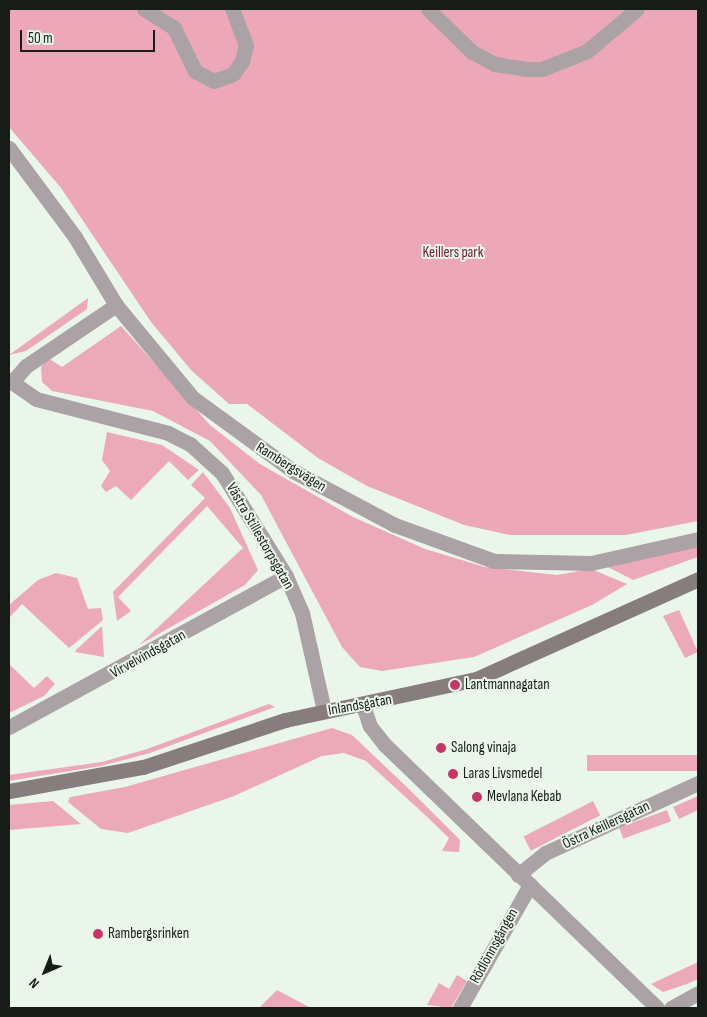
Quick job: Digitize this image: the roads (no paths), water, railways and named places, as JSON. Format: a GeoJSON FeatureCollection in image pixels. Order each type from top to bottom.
{"type":"FeatureCollection","features":[{"type":"Feature","properties":{"kind":"street"},"geometry":{"type":"LineString","coordinates":[[144,9],[174,28],[195,71],[214,81],[233,74],[242,61],[246,45],[232,9]]}},
{"type":"Feature","properties":{"kind":"street"},"geometry":{"type":"LineString","coordinates":[[428,9],[472,52],[495,64],[525,69],[542,69],[587,51],[637,9]]}},
{"type":"Feature","properties":{"kind":"street","name":"Rambergsvägen"},"geometry":{"type":"LineString","coordinates":[[9,148],[75,237],[116,305],[193,398],[220,422],[293,470],[395,525],[494,561],[591,563],[698,539]]}},
{"type":"Feature","properties":{"kind":"street","name":"Västra Stillestorpsgatan"},"geometry":{"type":"LineString","coordinates":[[116,305],[26,366],[10,381],[36,399],[131,421],[190,444],[235,490],[286,576],[308,634],[324,711]]}},
{"type":"Feature","properties":{"kind":"street","name":"Virvelvindsgatan"},"geometry":{"type":"LineString","coordinates":[[9,727],[286,576]]}},
{"type":"Feature","properties":{"kind":"street","name":"Inlandsgatan"},"geometry":{"type":"LineString","coordinates":[[9,791],[143,767],[324,711],[364,705],[476,679],[698,579]]}},
{"type":"Feature","properties":{"kind":"street"},"geometry":{"type":"LineString","coordinates":[[364,705],[370,726],[385,745],[657,1008]]}},
{"type":"Feature","properties":{"kind":"street","name":"Östra Keillersgatan"},"geometry":{"type":"LineString","coordinates":[[518,874],[545,853],[698,783]]}},
{"type":"Feature","properties":{"kind":"street","name":"Rödlönnsgången"},"geometry":{"type":"LineString","coordinates":[[460,1008],[532,888]]}},
{"type":"Feature","properties":{"kind":"street"},"geometry":{"type":"LineString","coordinates":[[671,1008],[698,993]]}},
{"type":"Feature","properties":{"kind":"place","name":"Lantmannagatan"},"geometry":{"type":"Point","coordinates":[455,685]}},
{"type":"Feature","properties":{"kind":"place","name":"Salong vinaja"},"geometry":{"type":"Point","coordinates":[441,748]}},
{"type":"Feature","properties":{"kind":"place","name":"Laras Livsmedel"},"geometry":{"type":"Point","coordinates":[453,774]}},
{"type":"Feature","properties":{"kind":"place","name":"Mevlana Kebab"},"geometry":{"type":"Point","coordinates":[477,797]}},
{"type":"Feature","properties":{"kind":"place","name":"Rambergsrinken"},"geometry":{"type":"Point","coordinates":[98,934]}},
{"type":"Feature","properties":{"kind":"park label","name":"Keillers park"},"geometry":{"type":"Point","coordinates":[453,253]}}]}
